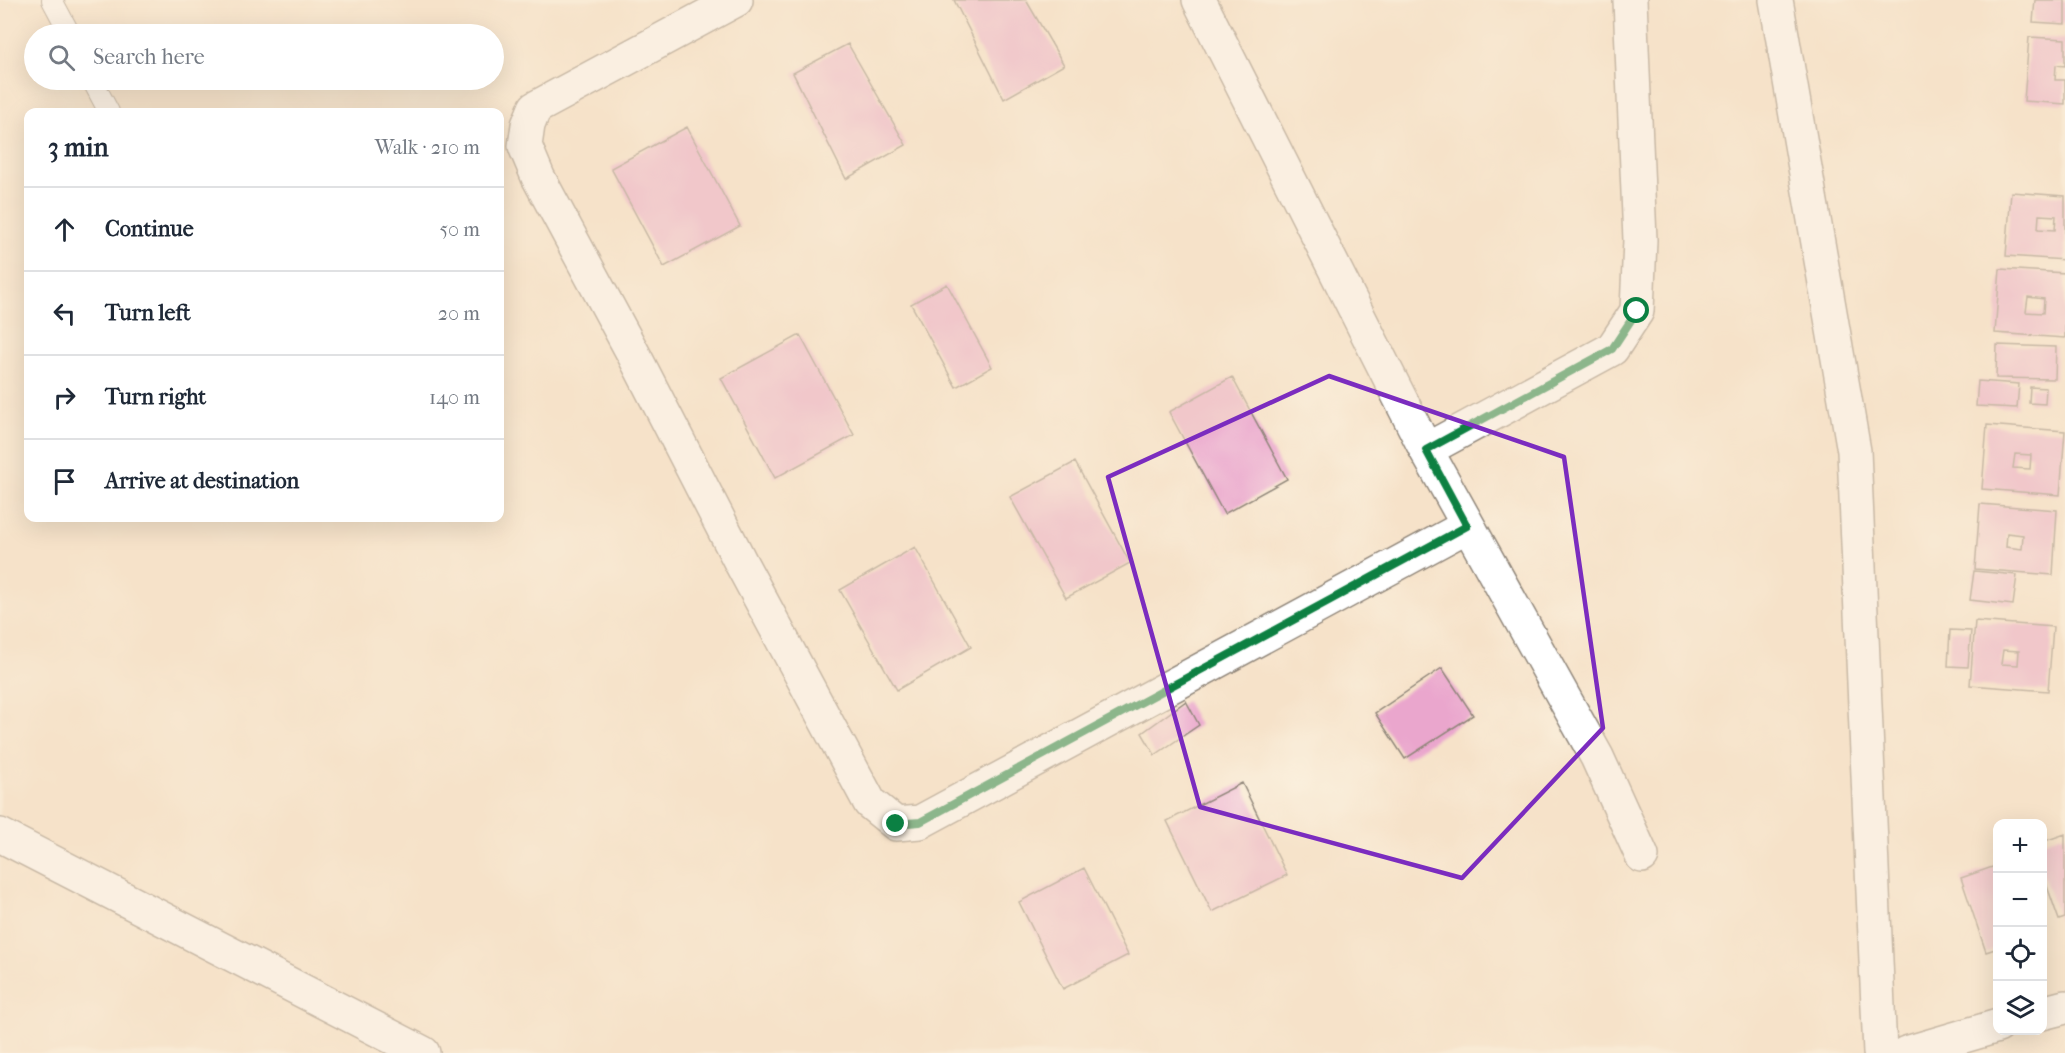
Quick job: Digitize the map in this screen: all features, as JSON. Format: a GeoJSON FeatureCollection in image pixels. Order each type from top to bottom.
{"type":"FeatureCollection","features":[{"type":"Feature","properties":{"kind":"street"},"geometry":{"type":"LineString","coordinates":[[736,0],[535,108],[528,125],[525,146],[538,177],[870,803],[896,824],[920,822],[1467,526]]}},
{"type":"Feature","properties":{"kind":"street"},"geometry":{"type":"LineString","coordinates":[[1199,0],[1426,450],[1597,757],[1642,856]]}},
{"type":"Feature","properties":{"kind":"street"},"geometry":{"type":"LineString","coordinates":[[1426,450],[1612,349],[1637,311],[1640,240],[1630,0]]}},
{"type":"Feature","properties":{"kind":"street"},"geometry":{"type":"LineString","coordinates":[[1776,0],[1854,451],[1880,1053]]}},
{"type":"Feature","properties":{"kind":"street"},"geometry":{"type":"LineString","coordinates":[[0,835],[423,1053]]}},
{"type":"Feature","properties":{"kind":"street"},"geometry":{"type":"LineString","coordinates":[[1906,1053],[1993,1027]]}},
{"type":"Feature","properties":{"kind":"lane"},"geometry":{"type":"LineString","coordinates":[[52,0],[65,24]]}},
{"type":"Feature","properties":{"kind":"lane"},"geometry":{"type":"LineString","coordinates":[[97,90],[107,108]]}},
{"type":"Feature","properties":{"kind":"highlighted area"},"geometry":{"type":"Polygon","coordinates":[[[1329,376],[1564,457],[1603,728],[1462,878],[1200,807],[1108,477],[1329,376]]]}},
{"type":"Feature","properties":{"kind":"building"},"geometry":{"type":"Polygon","coordinates":[[[954,0],[1026,0],[1064,65],[1004,99],[954,0]]]}},
{"type":"Feature","properties":{"kind":"building"},"geometry":{"type":"Polygon","coordinates":[[[2035,0],[2065,0],[2065,24],[2033,22],[2035,0]]]}},
{"type":"Feature","properties":{"kind":"building"},"geometry":{"type":"Polygon","coordinates":[[[2029,37],[2065,39],[2065,66],[2056,65],[2055,80],[2065,80],[2065,104],[2024,101],[2029,37]]]}},
{"type":"Feature","properties":{"kind":"building"},"geometry":{"type":"Polygon","coordinates":[[[848,44],[906,145],[846,179],[793,73],[848,44]]]}},
{"type":"Feature","properties":{"kind":"building"},"geometry":{"type":"Polygon","coordinates":[[[687,127],[740,226],[664,267],[611,168],[687,127]]]}},
{"type":"Feature","properties":{"kind":"building"},"geometry":{"type":"Polygon","coordinates":[[[2011,192],[2065,196],[2065,260],[2006,256],[2011,192]],[[2039,215],[2038,229],[2055,230],[2056,216],[2039,215]]]}},
{"type":"Feature","properties":{"kind":"building"},"geometry":{"type":"Polygon","coordinates":[[[2000,269],[2065,273],[2065,338],[1995,333],[2000,269]],[[2028,297],[2026,312],[2043,313],[2044,299],[2028,297]]]}},
{"type":"Feature","properties":{"kind":"building"},"geometry":{"type":"Polygon","coordinates":[[[947,284],[992,367],[956,387],[911,304],[947,284]]]}},
{"type":"Feature","properties":{"kind":"building"},"geometry":{"type":"Polygon","coordinates":[[[800,335],[854,435],[775,478],[721,378],[800,335]]]}},
{"type":"Feature","properties":{"kind":"building"},"geometry":{"type":"Polygon","coordinates":[[[1997,345],[2056,347],[2055,379],[1996,378],[1997,345]]]}},
{"type":"Feature","properties":{"kind":"building"},"geometry":{"type":"Polygon","coordinates":[[[1232,377],[1287,479],[1224,514],[1169,412],[1232,377]]]}},
{"type":"Feature","properties":{"kind":"building"},"geometry":{"type":"Polygon","coordinates":[[[1978,381],[2019,384],[2017,408],[1976,406],[1978,381]]]}},
{"type":"Feature","properties":{"kind":"building"},"geometry":{"type":"Polygon","coordinates":[[[2030,387],[2046,388],[2045,404],[2029,403],[2030,387]]]}},
{"type":"Feature","properties":{"kind":"building"},"geometry":{"type":"Polygon","coordinates":[[[1987,425],[2065,431],[2060,495],[1982,489],[1987,425]],[[2015,454],[2013,468],[2030,469],[2031,455],[2015,454]]]}},
{"type":"Feature","properties":{"kind":"building"},"geometry":{"type":"Polygon","coordinates":[[[1075,462],[1130,563],[1066,598],[1010,497],[1075,462]]]}},
{"type":"Feature","properties":{"kind":"building"},"geometry":{"type":"Polygon","coordinates":[[[1980,504],[2057,510],[2053,575],[1975,569],[1980,504]],[[2007,533],[2006,547],[2022,549],[2023,535],[2007,533]]]}},
{"type":"Feature","properties":{"kind":"building"},"geometry":{"type":"Polygon","coordinates":[[[915,547],[971,647],[897,690],[840,590],[915,547]]]}},
{"type":"Feature","properties":{"kind":"building"},"geometry":{"type":"Polygon","coordinates":[[[1974,571],[2017,575],[2013,605],[1970,600],[1974,571]]]}},
{"type":"Feature","properties":{"kind":"building"},"geometry":{"type":"Polygon","coordinates":[[[1975,621],[2053,627],[2048,691],[1970,685],[1975,621]],[[2003,650],[2001,664],[2018,665],[2019,651],[2003,650]]]}},
{"type":"Feature","properties":{"kind":"building"},"geometry":{"type":"Polygon","coordinates":[[[1950,630],[1971,631],[1968,667],[1948,666],[1950,630]]]}},
{"type":"Feature","properties":{"kind":"building"},"geometry":{"type":"Polygon","coordinates":[[[1442,668],[1473,715],[1405,759],[1375,713],[1442,668]]]}},
{"type":"Feature","properties":{"kind":"building"},"geometry":{"type":"Polygon","coordinates":[[[1186,701],[1199,725],[1155,755],[1142,733],[1186,701]]]}},
{"type":"Feature","properties":{"kind":"building"},"geometry":{"type":"Polygon","coordinates":[[[1242,783],[1287,875],[1212,912],[1167,821],[1242,783]]]}},
{"type":"Feature","properties":{"kind":"building"},"geometry":{"type":"Polygon","coordinates":[[[2065,834],[2065,918],[2059,920],[2047,886],[2047,840],[2065,834]]]}},
{"type":"Feature","properties":{"kind":"building"},"geometry":{"type":"Polygon","coordinates":[[[1993,867],[1993,950],[1986,952],[1961,878],[1993,867]]]}},
{"type":"Feature","properties":{"kind":"building"},"geometry":{"type":"Polygon","coordinates":[[[1084,868],[1128,955],[1063,989],[1019,902],[1084,868]]]}},
{"type":"Feature","properties":{"kind":"route"},"geometry":{"type":"LineString","coordinates":[[896,824],[920,822],[1467,526],[1426,450],[1612,349],[1637,311]]}}]}
